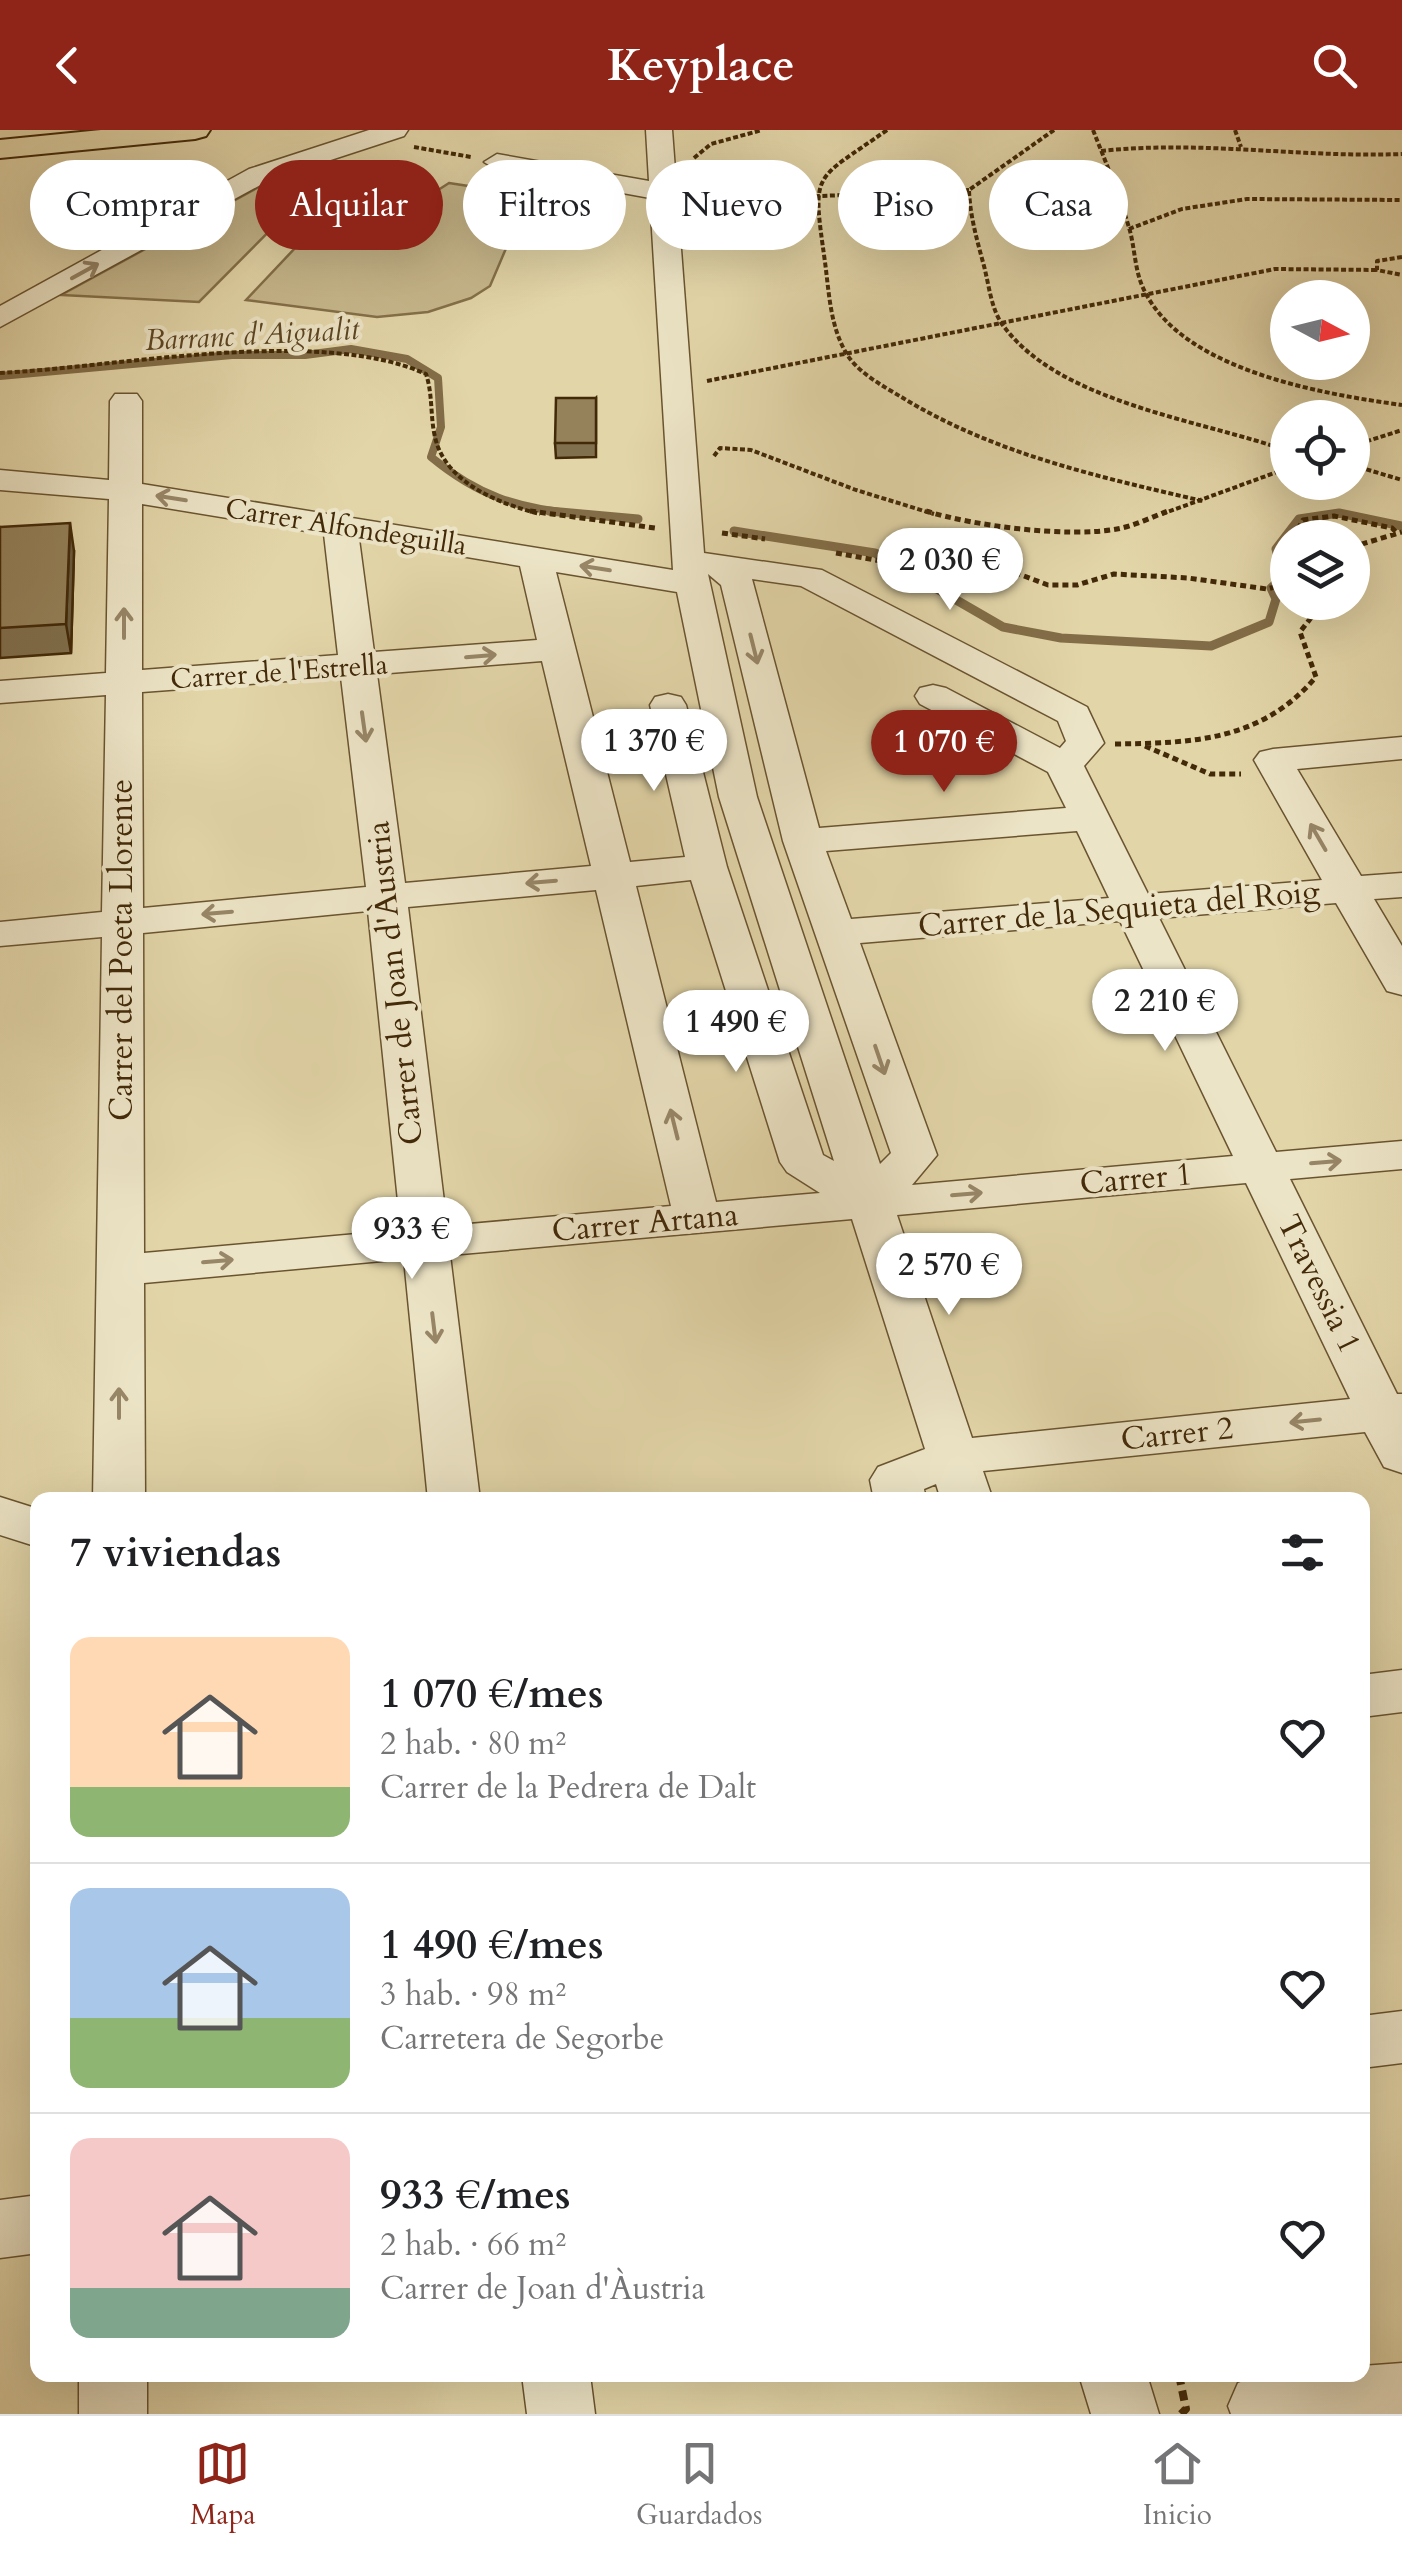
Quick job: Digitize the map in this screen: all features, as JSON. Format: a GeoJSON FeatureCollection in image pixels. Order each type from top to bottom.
{"type":"FeatureCollection","features":[{"type":"Feature","properties":{"kind":"main road"},"geometry":{"type":"LineString","coordinates":[[0,149],[196,130]]}},
{"type":"Feature","properties":{"kind":"street"},"geometry":{"type":"LineString","coordinates":[[659,130],[661,160]]}},
{"type":"Feature","properties":{"kind":"street"},"geometry":{"type":"LineString","coordinates":[[302,160],[382,134]]}},
{"type":"Feature","properties":{"kind":"street"},"geometry":{"type":"LineString","coordinates":[[630,167],[646,178]]}},
{"type":"Feature","properties":{"kind":"street"},"geometry":{"type":"LineString","coordinates":[[0,318],[255,176]]}},
{"type":"Feature","properties":{"kind":"street"},"geometry":{"type":"LineString","coordinates":[[667,250],[683,498],[738,796],[960,1478]]}},
{"type":"Feature","properties":{"kind":"street","name":"Carrer del Poeta Llorente"},"geometry":{"type":"LineString","coordinates":[[119,1492],[126,400]]}},
{"type":"Feature","properties":{"kind":"street","name":"Carrer Alfondeguilla"},"geometry":{"type":"LineString","coordinates":[[0,480],[125,491],[535,558],[810,577],[1074,715],[1075,754]]}},
{"type":"Feature","properties":{"kind":"street","name":"Carrer de Joan d'Àustria"},"geometry":{"type":"LineString","coordinates":[[340,526],[387,897],[453,1492]]}},
{"type":"Feature","properties":{"kind":"street"},"geometry":{"type":"LineString","coordinates":[[535,558],[697,1218]]}},
{"type":"Feature","properties":{"kind":"street"},"geometry":{"type":"LineString","coordinates":[[699,569],[737,582],[804,841],[914,1155],[870,1203]]}},
{"type":"Feature","properties":{"kind":"street","name":"Carrer de l'Estrella"},"geometry":{"type":"LineString","coordinates":[[0,692],[558,649]]}},
{"type":"Feature","properties":{"kind":"street"},"geometry":{"type":"LineString","coordinates":[[933,696],[1075,754]]}},
{"type":"Feature","properties":{"kind":"street"},"geometry":{"type":"LineString","coordinates":[[668,705],[707,866],[803,1162],[870,1203]]}},
{"type":"Feature","properties":{"kind":"street"},"geometry":{"type":"LineString","coordinates":[[1402,748],[1276,765],[1402,982]]}},
{"type":"Feature","properties":{"kind":"street","name":"Travessia 1"},"geometry":{"type":"LineString","coordinates":[[1075,754],[1090,818],[1262,1168],[1395,1426]]}},
{"type":"Feature","properties":{"kind":"street"},"geometry":{"type":"LineString","coordinates":[[804,841],[1090,818]]}},
{"type":"Feature","properties":{"kind":"street"},"geometry":{"type":"LineString","coordinates":[[0,934],[707,866]]}},
{"type":"Feature","properties":{"kind":"street","name":"Carrer de la Sequieta del Roig"},"geometry":{"type":"LineString","coordinates":[[836,933],[1402,885]]}},
{"type":"Feature","properties":{"kind":"street","name":"Carrer 1"},"geometry":{"type":"LineString","coordinates":[[870,1203],[1402,1155]]}},
{"type":"Feature","properties":{"kind":"street","name":"Carrer Artana"},"geometry":{"type":"LineString","coordinates":[[120,1270],[870,1203]]}},
{"type":"Feature","properties":{"kind":"street","name":"Carrer 2"},"geometry":{"type":"LineString","coordinates":[[898,1492],[896,1480],[960,1478],[1395,1426]]}},
{"type":"Feature","properties":{"kind":"street"},"geometry":{"type":"LineString","coordinates":[[0,1515],[30,1526]]}},
{"type":"Feature","properties":{"kind":"street"},"geometry":{"type":"LineString","coordinates":[[1370,1695],[1402,1692]]}},
{"type":"Feature","properties":{"kind":"street"},"geometry":{"type":"LineString","coordinates":[[1370,2041],[1402,2037]]}},
{"type":"Feature","properties":{"kind":"street"},"geometry":{"type":"LineString","coordinates":[[0,2229],[30,2225]]}},
{"type":"Feature","properties":{"kind":"street"},"geometry":{"type":"LineString","coordinates":[[113,2382],[113,2414]]}},
{"type":"Feature","properties":{"kind":"street"},"geometry":{"type":"LineString","coordinates":[[557,2382],[560,2414]]}},
{"type":"Feature","properties":{"kind":"street"},"geometry":{"type":"LineString","coordinates":[[1115,2382],[1124,2414]]}},
{"type":"Feature","properties":{"kind":"street"},"geometry":{"type":"LineString","coordinates":[[1260,2398],[1402,2395]]}},
{"type":"Feature","properties":{"kind":"path"},"geometry":{"type":"LineString","coordinates":[[694,160],[711,144],[762,130]]}},
{"type":"Feature","properties":{"kind":"path"},"geometry":{"type":"LineString","coordinates":[[818,191],[824,176],[887,130]]}},
{"type":"Feature","properties":{"kind":"path"},"geometry":{"type":"LineString","coordinates":[[969,189],[1054,130]]}},
{"type":"Feature","properties":{"kind":"path"},"geometry":{"type":"LineString","coordinates":[[1092,130],[1129,229],[1146,295],[1176,330],[1234,365],[1312,389],[1402,404]]}},
{"type":"Feature","properties":{"kind":"path"},"geometry":{"type":"LineString","coordinates":[[1235,130],[1241,147]]}},
{"type":"Feature","properties":{"kind":"path"},"geometry":{"type":"LineString","coordinates":[[382,134],[489,160]]}},
{"type":"Feature","properties":{"kind":"path"},"geometry":{"type":"LineString","coordinates":[[1101,151],[1145,144],[1241,147],[1314,156],[1402,154]]}},
{"type":"Feature","properties":{"kind":"path"},"geometry":{"type":"LineString","coordinates":[[1129,229],[1182,208],[1247,199],[1402,200]]}},
{"type":"Feature","properties":{"kind":"path"},"geometry":{"type":"LineString","coordinates":[[818,212],[832,323],[846,354],[874,380],[942,422],[1067,470],[1204,501]]}},
{"type":"Feature","properties":{"kind":"path"},"geometry":{"type":"LineString","coordinates":[[969,215],[1001,323],[1022,346],[1059,371],[1126,403],[1270,447]]}},
{"type":"Feature","properties":{"kind":"path"},"geometry":{"type":"LineString","coordinates":[[1377,270],[1377,261],[1402,257]]}},
{"type":"Feature","properties":{"kind":"path"},"geometry":{"type":"LineString","coordinates":[[676,387],[1275,269],[1377,270],[1402,276]]}},
{"type":"Feature","properties":{"kind":"path"},"geometry":{"type":"LineString","coordinates":[[1370,440],[1402,430]]}},
{"type":"Feature","properties":{"kind":"path"},"geometry":{"type":"LineString","coordinates":[[683,498],[705,485],[709,462],[720,448],[751,450],[856,490],[958,520],[1080,532],[1119,529],[1270,475]]}},
{"type":"Feature","properties":{"kind":"path"},"geometry":{"type":"LineString","coordinates":[[1370,470],[1402,480]]}},
{"type":"Feature","properties":{"kind":"path"},"geometry":{"type":"LineString","coordinates":[[1304,520],[1334,516],[1353,520]]}},
{"type":"Feature","properties":{"kind":"path"},"geometry":{"type":"LineString","coordinates":[[1370,523],[1400,533]]}},
{"type":"Feature","properties":{"kind":"path"},"geometry":{"type":"LineString","coordinates":[[1370,539],[1400,533]]}},
{"type":"Feature","properties":{"kind":"path"},"geometry":{"type":"LineString","coordinates":[[1075,754],[1234,735],[1302,699],[1316,677],[1300,632],[1309,620]]}},
{"type":"Feature","properties":{"kind":"path"},"geometry":{"type":"LineString","coordinates":[[1139,744],[1210,774],[1276,765]]}},
{"type":"Feature","properties":{"kind":"path"},"geometry":{"type":"LineString","coordinates":[[1180,2382],[1186,2409],[1180,2414]]}},
{"type":"Feature","properties":{"kind":"shaded area"},"geometry":{"type":"Polygon","coordinates":[[[449,183],[463,185],[463,250],[505,250],[490,286],[471,298],[428,312],[377,317],[246,300],[293,250],[443,250],[443,187],[449,183]]]}},
{"type":"Feature","properties":{"kind":"shaded area"},"geometry":{"type":"Polygon","coordinates":[[[255,189],[255,246],[199,302],[61,295],[143,250],[235,250],[235,200],[255,189]]]}},
{"type":"Feature","properties":{"kind":"building"},"geometry":{"type":"Polygon","coordinates":[[[556,398],[596,398],[596,443],[555,443],[556,398]]]}},
{"type":"Feature","properties":{"kind":"building"},"geometry":{"type":"Polygon","coordinates":[[[70,523],[66,624],[0,628],[0,527],[70,523]]]}},
{"type":"Feature","properties":{"kind":"waterway","name":"Barranc d'Aigualit"},"geometry":{"type":"LineString","coordinates":[[0,376],[232,355],[305,355],[351,349],[407,359],[438,378],[441,427],[431,457],[465,482],[499,498],[568,513]]}},
{"type":"Feature","properties":{"kind":"waterway","name":"Barranc d'Aigualit"},"geometry":{"type":"LineString","coordinates":[[549,511],[568,513]]}},
{"type":"Feature","properties":{"kind":"waterway","name":"Barranc d'Aigualit"},"geometry":{"type":"LineString","coordinates":[[568,513],[638,519]]}},
{"type":"Feature","properties":{"kind":"waterway","name":"Barranc d'Aigualit"},"geometry":{"type":"LineString","coordinates":[[568,513],[577,514]]}},
{"type":"Feature","properties":{"kind":"waterway","name":"Barranc d'Aigualit"},"geometry":{"type":"LineString","coordinates":[[734,531],[875,553],[1003,627],[1061,638],[1211,646],[1269,622],[1276,599],[1271,588],[1283,577],[1276,549],[1299,519],[1339,513],[1402,526]]}},
{"type":"Feature","properties":{"kind":"waterway","name":"Barranc d'Aigualit"},"geometry":{"type":"LineString","coordinates":[[1335,514],[1342,514]]}}]}
